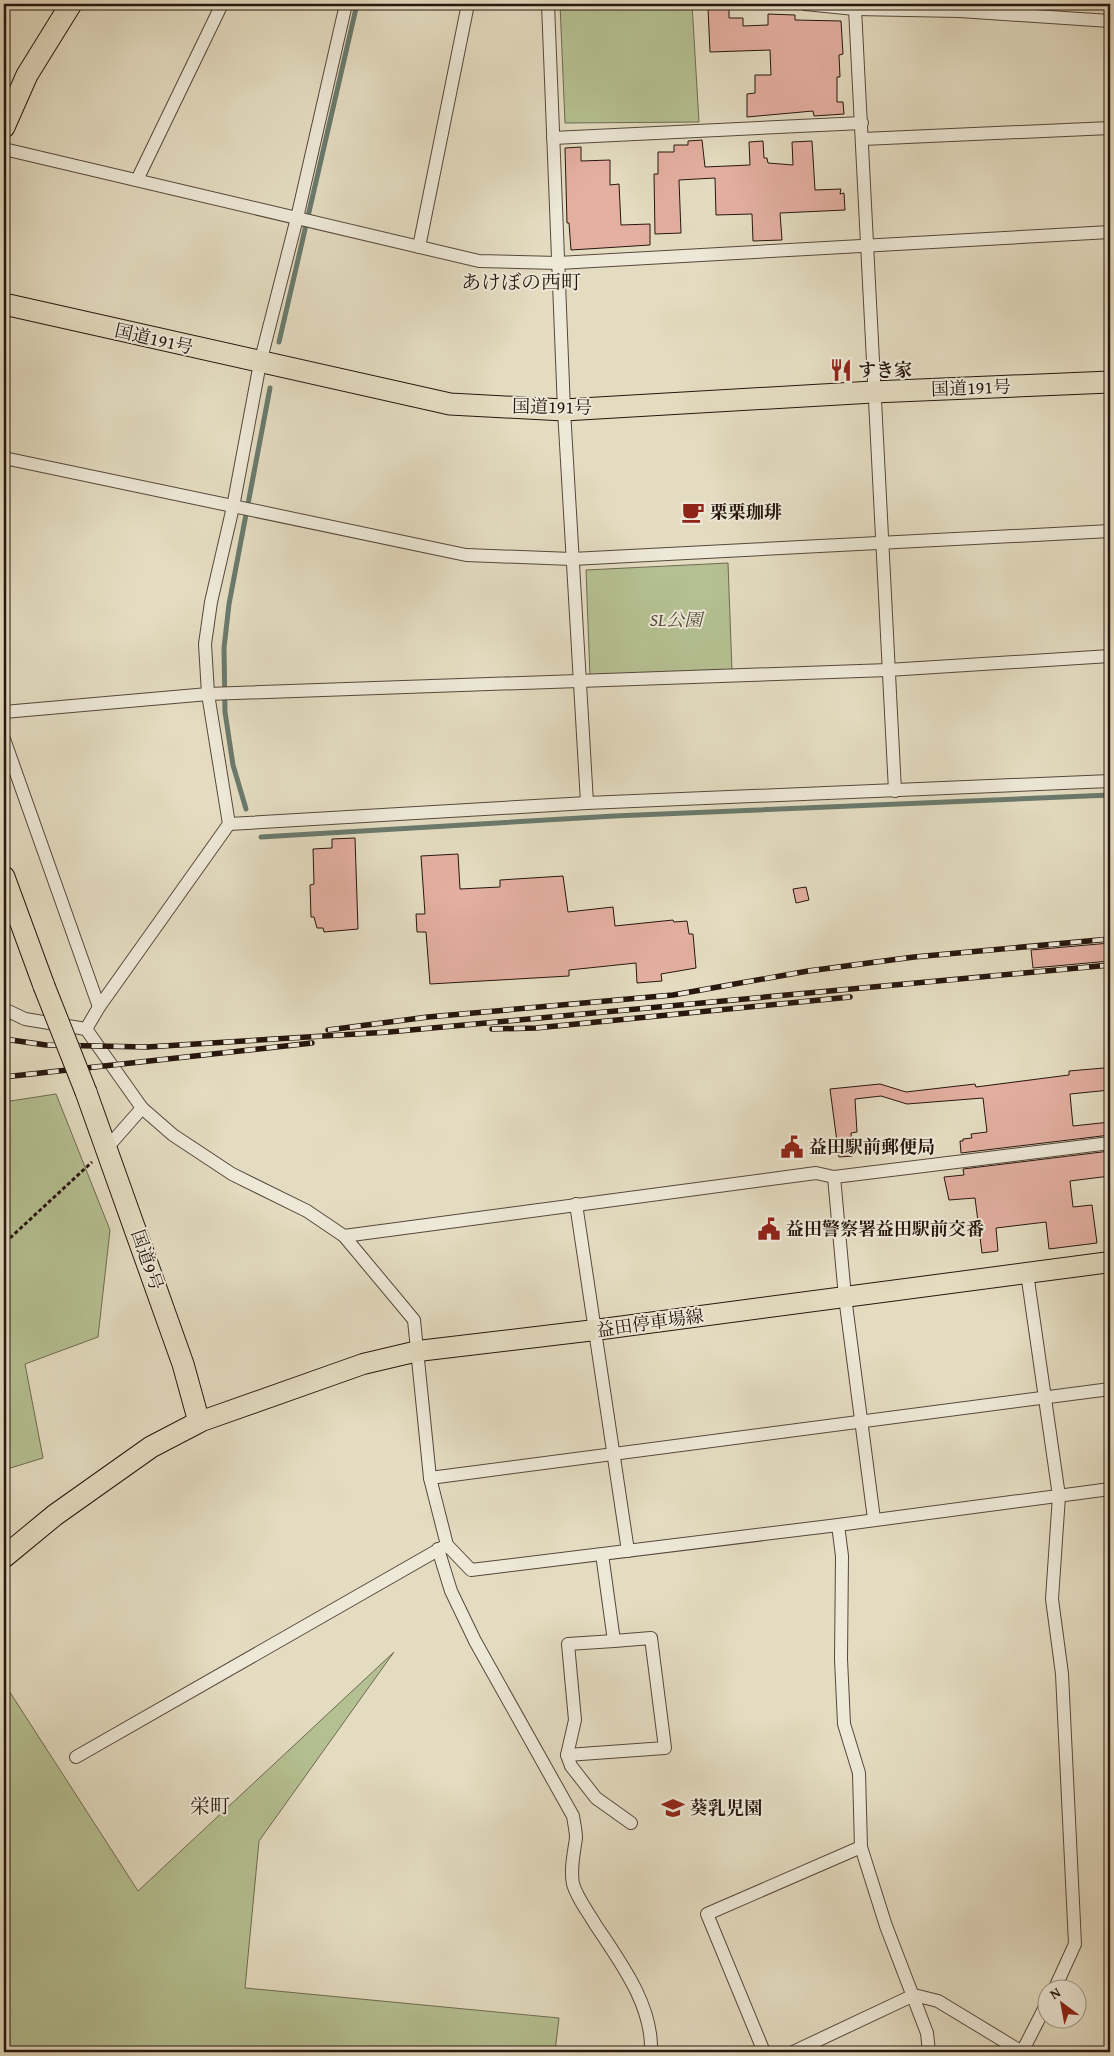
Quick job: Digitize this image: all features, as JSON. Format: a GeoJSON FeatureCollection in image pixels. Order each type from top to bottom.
{"type":"FeatureCollection","features":[{"type":"Feature","properties":{"kind":"highway"},"geometry":{"type":"LineString","coordinates":[[4,127],[27,75],[71,4]]}},
{"type":"Feature","properties":{"kind":"highway","name":"国道191号"},"geometry":{"type":"LineString","coordinates":[[4,304],[260,363],[450,404],[564,410],[873,392],[1110,382]]}},
{"type":"Feature","properties":{"kind":"highway","name":"国道9号"},"geometry":{"type":"LineString","coordinates":[[4,877],[86,1092],[180,1355],[200,1422]]}},
{"type":"Feature","properties":{"kind":"highway"},"geometry":{"type":"LineString","coordinates":[[4,1557],[55,1515],[151,1447],[200,1422]]}},
{"type":"Feature","properties":{"kind":"main road","name":"益田停車場線"},"geometry":{"type":"LineString","coordinates":[[200,1422],[363,1364],[418,1351],[594,1330],[1110,1262]]}},
{"type":"Feature","properties":{"kind":"street"},"geometry":{"type":"LineString","coordinates":[[137,180],[222,4]]}},
{"type":"Feature","properties":{"kind":"street"},"geometry":{"type":"LineString","coordinates":[[86,1029],[99,1007],[229,824],[208,694],[205,644],[211,602],[233,508],[260,363],[297,218],[346,4]]}},
{"type":"Feature","properties":{"kind":"street"},"geometry":{"type":"LineString","coordinates":[[420,246],[468,4]]}},
{"type":"Feature","properties":{"kind":"street"},"geometry":{"type":"LineString","coordinates":[[548,4],[564,410],[586,803]]}},
{"type":"Feature","properties":{"kind":"street"},"geometry":{"type":"LineString","coordinates":[[805,4],[855,10],[960,11],[1110,21]]}},
{"type":"Feature","properties":{"kind":"street"},"geometry":{"type":"LineString","coordinates":[[855,10],[869,247],[873,392],[895,791]]}},
{"type":"Feature","properties":{"kind":"street"},"geometry":{"type":"LineString","coordinates":[[553,138],[862,123]]}},
{"type":"Feature","properties":{"kind":"street"},"geometry":{"type":"LineString","coordinates":[[863,139],[1110,128]]}},
{"type":"Feature","properties":{"kind":"street"},"geometry":{"type":"LineString","coordinates":[[4,148],[479,260],[558,263],[1110,232]]}},
{"type":"Feature","properties":{"kind":"street"},"geometry":{"type":"LineString","coordinates":[[4,458],[233,508],[466,555],[572,559],[1110,531]]}},
{"type":"Feature","properties":{"kind":"street"},"geometry":{"type":"LineString","coordinates":[[4,712],[208,694],[888,670],[1110,656]]}},
{"type":"Feature","properties":{"kind":"street"},"geometry":{"type":"LineString","coordinates":[[4,739],[99,1007]]}},
{"type":"Feature","properties":{"kind":"street"},"geometry":{"type":"LineString","coordinates":[[229,824],[586,803],[1110,781]]}},
{"type":"Feature","properties":{"kind":"street"},"geometry":{"type":"LineString","coordinates":[[4,1009],[25,1019],[86,1029],[142,1108],[173,1135],[232,1174],[307,1211],[344,1236],[414,1320],[430,1478],[451,1591],[475,1641],[572,1816],[576,1836],[572,1866],[574,1885],[586,1910],[622,1966],[642,2004],[652,2042],[651,2052]]}},
{"type":"Feature","properties":{"kind":"street"},"geometry":{"type":"LineString","coordinates":[[106,1149],[142,1108]]}},
{"type":"Feature","properties":{"kind":"street"},"geometry":{"type":"LineString","coordinates":[[344,1236],[816,1173],[834,1177],[1110,1143]]}},
{"type":"Feature","properties":{"kind":"street"},"geometry":{"type":"LineString","coordinates":[[834,1177],[845,1297],[874,1519]]}},
{"type":"Feature","properties":{"kind":"street"},"geometry":{"type":"LineString","coordinates":[[576,1204],[628,1551]]}},
{"type":"Feature","properties":{"kind":"street"},"geometry":{"type":"LineString","coordinates":[[1027,1273],[1058,1496],[1052,1599],[1062,1674],[1075,1944],[1059,1978]]}},
{"type":"Feature","properties":{"kind":"street"},"geometry":{"type":"LineString","coordinates":[[430,1478],[861,1420],[1110,1389]]}},
{"type":"Feature","properties":{"kind":"street"},"geometry":{"type":"LineString","coordinates":[[442,1547],[471,1570],[838,1526],[874,1519],[1110,1489]]}},
{"type":"Feature","properties":{"kind":"street"},"geometry":{"type":"LineString","coordinates":[[838,1526],[842,1556],[841,1659],[844,1724],[859,1773],[862,1847],[886,1926],[914,1994],[927,2033],[929,2052]]}},
{"type":"Feature","properties":{"kind":"street"},"geometry":{"type":"LineString","coordinates":[[76,1757],[442,1547]]}},
{"type":"Feature","properties":{"kind":"street"},"geometry":{"type":"LineString","coordinates":[[602,1554],[614,1641]]}},
{"type":"Feature","properties":{"kind":"street"},"geometry":{"type":"LineString","coordinates":[[567,1755],[664,1748],[651,1638],[568,1644],[575,1720],[567,1755],[571,1766],[596,1798],[631,1823]]}},
{"type":"Feature","properties":{"kind":"street"},"geometry":{"type":"LineString","coordinates":[[764,2052],[707,1914],[862,1847]]}},
{"type":"Feature","properties":{"kind":"street"},"geometry":{"type":"LineString","coordinates":[[793,2052],[914,1994],[938,2001],[1022,2052],[1036,2025]]}},
{"type":"Feature","properties":{"kind":"path"},"geometry":{"type":"LineString","coordinates":[[10,1238],[106,1149]]}},
{"type":"Feature","properties":{"kind":"green space"},"geometry":{"type":"Polygon","coordinates":[[[560,4],[692,4],[699,122],[565,123],[560,4]]]}},
{"type":"Feature","properties":{"kind":"green space","name":"SL公園"},"geometry":{"type":"Polygon","coordinates":[[[728,563],[732,671],[590,677],[586,570],[728,563]]]}},
{"type":"Feature","properties":{"kind":"green space"},"geometry":{"type":"Polygon","coordinates":[[[56,1094],[110,1230],[98,1337],[25,1364],[43,1458],[4,1470],[4,1102],[56,1094]]]}},
{"type":"Feature","properties":{"kind":"green space"},"geometry":{"type":"Polygon","coordinates":[[[394,1652],[259,1841],[245,1988],[559,2018],[555,2052],[4,2052],[4,1683],[138,1891],[394,1652]]]}},
{"type":"Feature","properties":{"kind":"building"},"geometry":{"type":"Polygon","coordinates":[[[729,7],[729,18],[743,18],[743,26],[768,25],[768,14],[795,15],[795,20],[841,21],[843,54],[839,55],[840,77],[837,77],[837,102],[843,102],[844,114],[814,116],[813,111],[747,117],[747,94],[755,93],[755,75],[771,75],[770,50],[710,52],[708,8],[729,7]]]}},
{"type":"Feature","properties":{"kind":"building"},"geometry":{"type":"Polygon","coordinates":[[[702,140],[705,167],[750,165],[749,142],[763,141],[764,158],[767,158],[768,163],[793,165],[792,142],[812,141],[815,190],[841,189],[840,194],[844,193],[845,210],[780,213],[782,240],[753,241],[752,214],[716,215],[715,178],[679,180],[681,233],[655,234],[654,174],[658,174],[658,152],[674,152],[674,145],[688,145],[688,141],[702,140]]]}},
{"type":"Feature","properties":{"kind":"building"},"geometry":{"type":"Polygon","coordinates":[[[581,147],[581,161],[610,160],[610,185],[619,184],[621,225],[650,224],[650,245],[571,250],[569,223],[567,223],[565,148],[581,147]]]}},
{"type":"Feature","properties":{"kind":"building"},"geometry":{"type":"Polygon","coordinates":[[[355,838],[358,929],[324,932],[323,928],[317,928],[314,917],[311,917],[310,885],[314,884],[313,849],[332,848],[332,839],[355,838]]]}},
{"type":"Feature","properties":{"kind":"building"},"geometry":{"type":"Polygon","coordinates":[[[458,854],[460,889],[500,887],[500,880],[563,876],[568,912],[613,907],[615,926],[673,920],[674,922],[687,921],[689,934],[693,934],[696,968],[661,974],[662,981],[637,983],[636,963],[569,970],[569,976],[430,984],[426,932],[417,932],[416,914],[425,914],[421,856],[458,854]]]}},
{"type":"Feature","properties":{"kind":"building"},"geometry":{"type":"Polygon","coordinates":[[[806,887],[809,900],[796,903],[793,889],[806,887]]]}},
{"type":"Feature","properties":{"kind":"building"},"geometry":{"type":"Polygon","coordinates":[[[1110,943],[1110,961],[1033,968],[1031,950],[1110,943]]]}},
{"type":"Feature","properties":{"kind":"building"},"geometry":{"type":"Polygon","coordinates":[[[1104,1068],[1110,1071],[1110,1090],[1070,1094],[1073,1126],[1110,1122],[1110,1135],[961,1153],[960,1141],[972,1138],[971,1134],[987,1132],[983,1098],[907,1104],[881,1096],[855,1099],[857,1132],[851,1133],[853,1156],[839,1157],[830,1089],[880,1084],[906,1092],[975,1084],[976,1087],[1069,1075],[1069,1071],[1104,1068]]]}},
{"type":"Feature","properties":{"kind":"building"},"geometry":{"type":"Polygon","coordinates":[[[1110,1151],[1110,1176],[1070,1181],[1073,1207],[1092,1205],[1097,1243],[1049,1249],[1046,1222],[996,1228],[998,1251],[982,1253],[975,1198],[949,1200],[944,1177],[964,1175],[963,1169],[1110,1151]]]}},
{"type":"Feature","properties":{"kind":"waterway"},"geometry":{"type":"LineString","coordinates":[[279,342],[357,4]]}},
{"type":"Feature","properties":{"kind":"waterway"},"geometry":{"type":"LineString","coordinates":[[246,809],[233,765],[225,712],[224,648],[229,604],[270,388]]}},
{"type":"Feature","properties":{"kind":"waterway"},"geometry":{"type":"LineString","coordinates":[[261,837],[614,816],[1110,795]]}},
{"type":"Feature","properties":{"kind":"railway"},"geometry":{"type":"LineString","coordinates":[[328,1030],[428,1017],[673,995],[808,971],[914,957],[1110,939]]}},
{"type":"Feature","properties":{"kind":"railway"},"geometry":{"type":"LineString","coordinates":[[4,1039],[46,1045],[147,1047],[389,1032],[1110,965]]}},
{"type":"Feature","properties":{"kind":"railway"},"geometry":{"type":"LineString","coordinates":[[492,1029],[536,1028],[850,997]]}},
{"type":"Feature","properties":{"kind":"railway"},"geometry":{"type":"LineString","coordinates":[[4,1077],[312,1043]]}},
{"type":"Feature","properties":{"kind":"place","name":"すき家"},"geometry":{"type":"Point","coordinates":[841,370]}},
{"type":"Feature","properties":{"kind":"place","name":"栗栗珈琲"},"geometry":{"type":"Point","coordinates":[693,512]}},
{"type":"Feature","properties":{"kind":"place","name":"益田駅前郵便局"},"geometry":{"type":"Point","coordinates":[792,1147]}},
{"type":"Feature","properties":{"kind":"place","name":"益田警察署益田駅前交番"},"geometry":{"type":"Point","coordinates":[769,1229]}},
{"type":"Feature","properties":{"kind":"place","name":"葵乳児園"},"geometry":{"type":"Point","coordinates":[673,1808]}},
{"type":"Feature","properties":{"kind":"district","name":"あけぼの西町"},"geometry":{"type":"Point","coordinates":[521,282]}},
{"type":"Feature","properties":{"kind":"district","name":"栄町"},"geometry":{"type":"Point","coordinates":[210,1806]}}]}
